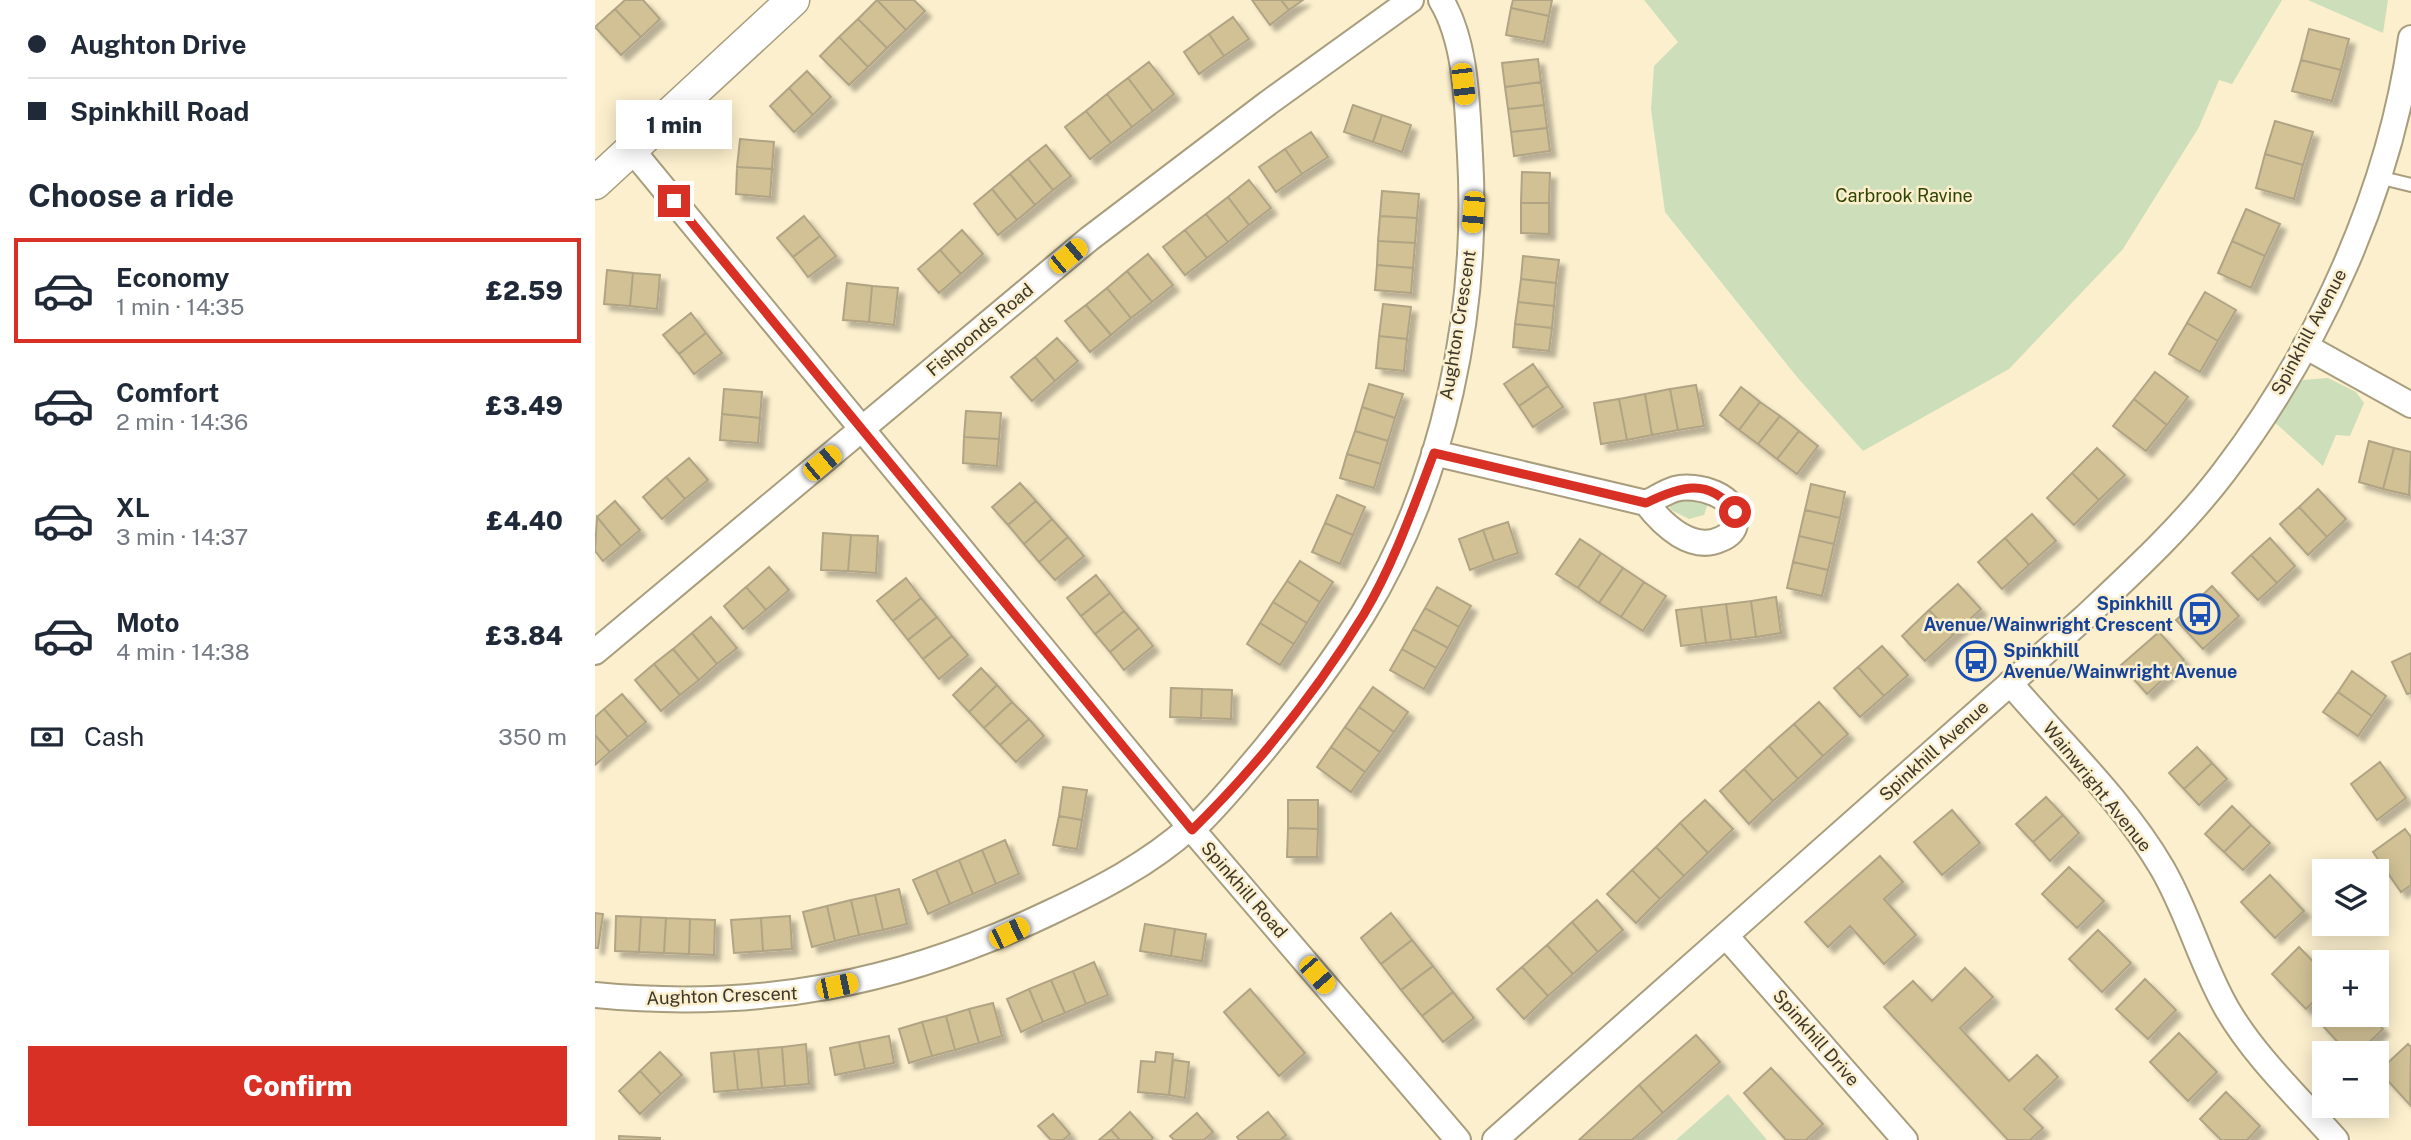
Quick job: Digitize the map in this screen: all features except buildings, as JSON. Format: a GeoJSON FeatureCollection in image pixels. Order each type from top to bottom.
{"type":"FeatureCollection","features":[{"type":"Feature","properties":{"kind":"street"},"geometry":{"type":"LineString","coordinates":[[595,183],[793,0]]}},
{"type":"Feature","properties":{"kind":"street","name":"Fishponds Road"},"geometry":{"type":"LineString","coordinates":[[595,652],[1089,239],[1268,103],[1411,0]]}},
{"type":"Feature","properties":{"kind":"street","name":"Aughton Crescent"},"geometry":{"type":"LineString","coordinates":[[595,995],[650,1000],[713,1000],[813,992],[887,976],[998,937],[1101,889],[1191,829],[1306,700],[1364,613],[1399,545],[1434,453],[1453,379],[1464,308],[1473,212],[1468,125],[1458,53],[1453,21],[1441,0]]}},
{"type":"Feature","properties":{"kind":"street","name":"Spinkhill Avenue"},"geometry":{"type":"LineString","coordinates":[[1495,1140],[2010,683],[2159,547],[2223,474],[2281,388],[2305,346],[2350,253],[2378,177],[2411,38]]}},
{"type":"Feature","properties":{"kind":"street","name":"Spinkhill Road"},"geometry":{"type":"LineString","coordinates":[[632,150],[1191,829],[1458,1140]]}},
{"type":"Feature","properties":{"kind":"street"},"geometry":{"type":"LineString","coordinates":[[2305,346],[2411,405]]}},
{"type":"Feature","properties":{"kind":"street"},"geometry":{"type":"LineString","coordinates":[[1434,453],[1646,503]]}},
{"type":"Feature","properties":{"kind":"street","name":"Wainwright Avenue"},"geometry":{"type":"LineString","coordinates":[[2010,683],[2125,814],[2163,869],[2206,969],[2228,1011],[2255,1048],[2336,1140]]}},
{"type":"Feature","properties":{"kind":"street","name":"Spinkhill Drive"},"geometry":{"type":"LineString","coordinates":[[1726,936],[1905,1140]]}},
{"type":"Feature","properties":{"kind":"lane"},"geometry":{"type":"LineString","coordinates":[[2378,177],[2411,185]]}},
{"type":"Feature","properties":{"kind":"green space","name":"Carbrook Ravine"},"geometry":{"type":"Polygon","coordinates":[[[1644,0],[2282,0],[2232,84],[2219,80],[2199,127],[2123,249],[2009,369],[1863,451],[1797,377],[1665,212],[1651,109],[1654,66],[1678,42],[1644,0]]]}},
{"type":"Feature","properties":{"kind":"green space"},"geometry":{"type":"Polygon","coordinates":[[[2308,0],[2388,0],[2383,33],[2308,0]]]}},
{"type":"Feature","properties":{"kind":"green space"},"geometry":{"type":"Polygon","coordinates":[[[2328,378],[2356,392],[2364,403],[2350,436],[2336,435],[2323,466],[2271,419],[2303,380],[2328,378]]]}},
{"type":"Feature","properties":{"kind":"green space"},"geometry":{"type":"Polygon","coordinates":[[[1678,490],[1708,503],[1704,515],[1689,519],[1671,510],[1667,499],[1678,490]]]}},
{"type":"Feature","properties":{"kind":"green space"},"geometry":{"type":"Polygon","coordinates":[[[1728,1094],[1767,1140],[1676,1140],[1728,1094]]]}},
{"type":"Feature","properties":{"kind":"place","name":"Spinkhill Avenue/Wainwright Crescent"},"geometry":{"type":"Point","coordinates":[2200,614]}},
{"type":"Feature","properties":{"kind":"place","name":"Spinkhill Avenue/Wainwright Avenue"},"geometry":{"type":"Point","coordinates":[1976,661]}},
{"type":"Feature","properties":{"kind":"route"},"geometry":{"type":"LineString","coordinates":[[674,201],[1192,830],[1306,700],[1364,613],[1399,545],[1434,453],[1646,503],[1676,489],[1700,488],[1725,499],[1735,512]]}}]}
